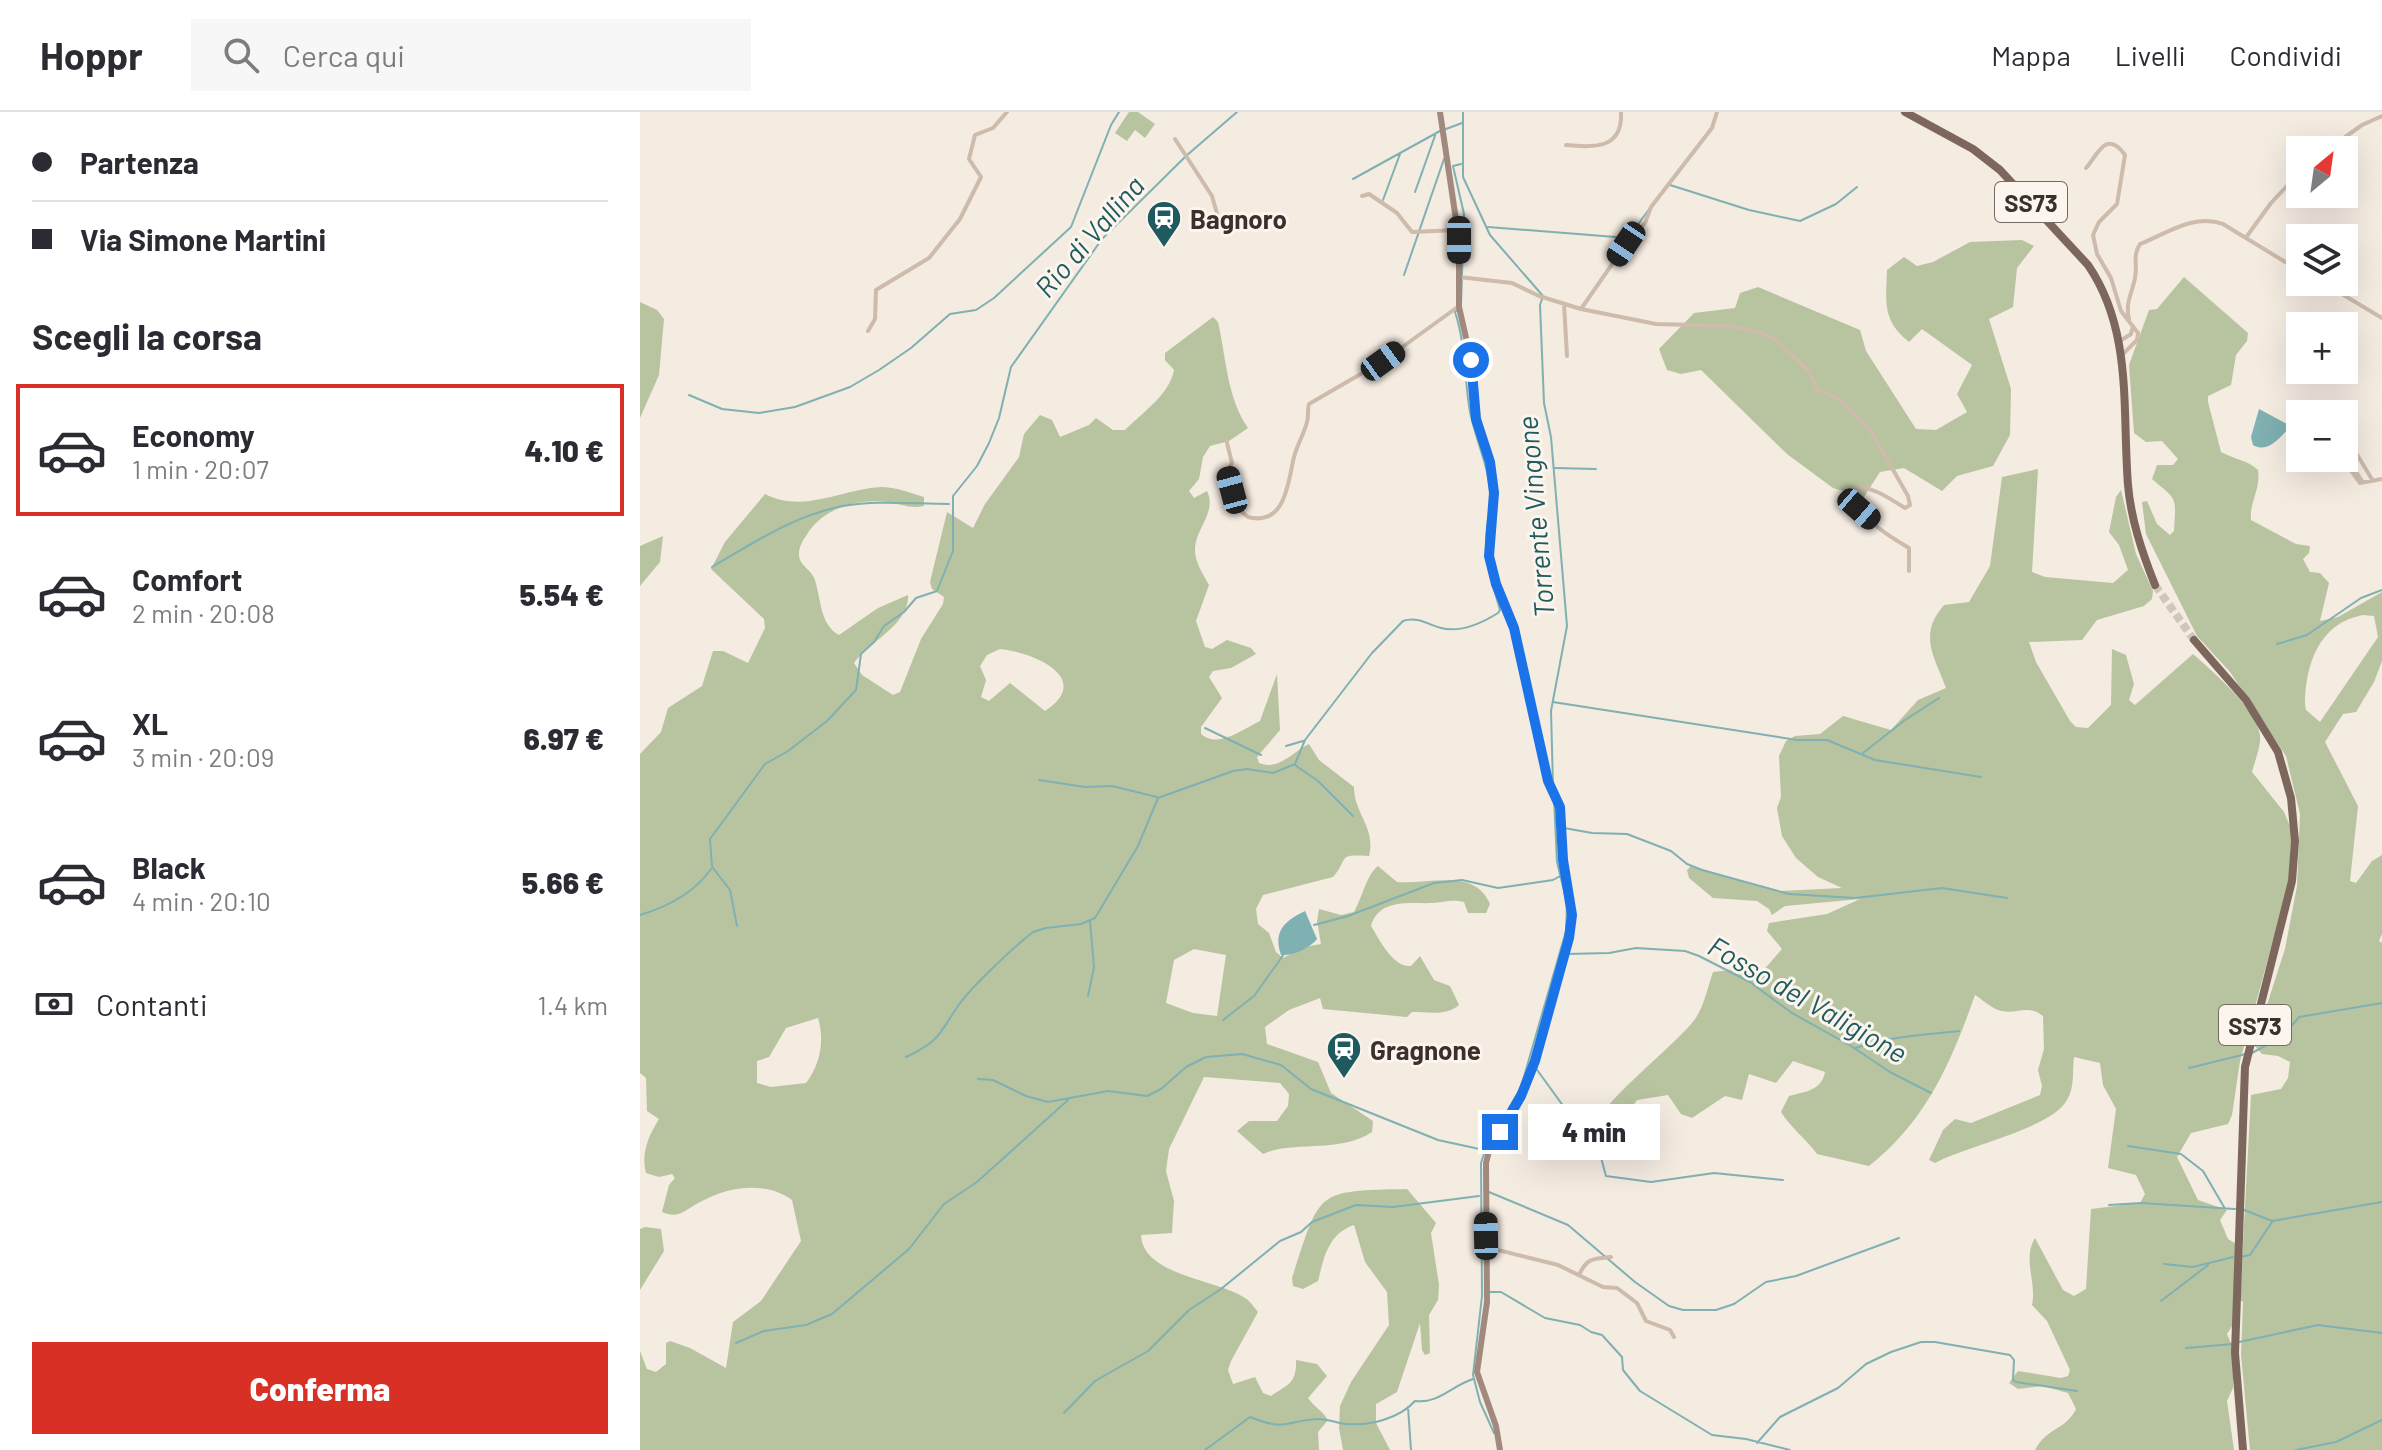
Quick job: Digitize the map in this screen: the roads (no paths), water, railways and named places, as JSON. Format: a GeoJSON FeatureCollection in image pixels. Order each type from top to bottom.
{"type":"FeatureCollection","features":[{"type":"Feature","properties":{"kind":"main road","name":"SS73"},"geometry":{"type":"LineString","coordinates":[[1905,112],[1973,149],[2000,170],[2088,265],[2110,304],[2124,339],[2122,355],[2130,499],[2137,535],[2155,585]]}},
{"type":"Feature","properties":{"kind":"main road","name":"SS73"},"geometry":{"type":"LineString","coordinates":[[2194,640],[2246,700],[2278,752],[2291,798],[2295,841],[2294,875],[2245,1067],[2235,1345],[2243,1447]]}},
{"type":"Feature","properties":{"kind":"street"},"geometry":{"type":"LineString","coordinates":[[868,331],[875,319],[876,290],[929,258],[960,219],[981,177],[969,159],[975,135],[993,128],[1007,112]]}},
{"type":"Feature","properties":{"kind":"street"},"geometry":{"type":"LineString","coordinates":[[1440,112],[1457,230],[1459,306],[1471,360],[1476,419],[1490,462],[1494,493],[1489,556],[1496,584],[1514,628],[1556,798],[1572,915],[1569,938],[1534,1064],[1521,1096],[1490,1147],[1486,1166],[1486,1290],[1477,1375],[1496,1426],[1500,1450]]}},
{"type":"Feature","properties":{"kind":"street"},"geometry":{"type":"LineString","coordinates":[[1566,145],[1593,148],[1611,141],[1622,124],[1621,112]]}},
{"type":"Feature","properties":{"kind":"street"},"geometry":{"type":"LineString","coordinates":[[1581,309],[1626,244],[1645,223],[1651,207],[1712,128],[1717,112]]}},
{"type":"Feature","properties":{"kind":"street"},"geometry":{"type":"LineString","coordinates":[[2345,136],[2382,116]]}},
{"type":"Feature","properties":{"kind":"street"},"geometry":{"type":"LineString","coordinates":[[1175,139],[1212,196],[1220,224]]}},
{"type":"Feature","properties":{"kind":"street"},"geometry":{"type":"LineString","coordinates":[[2086,168],[2096,151],[2105,145],[2115,146],[2125,155],[2117,204],[2099,222],[2093,235],[2097,254],[2116,290],[2121,311],[2139,336],[2122,355]]}},
{"type":"Feature","properties":{"kind":"street"},"geometry":{"type":"LineString","coordinates":[[2247,236],[2286,187]]}},
{"type":"Feature","properties":{"kind":"street"},"geometry":{"type":"LineString","coordinates":[[1362,196],[1369,194],[1397,213],[1412,232],[1457,230]]}},
{"type":"Feature","properties":{"kind":"street"},"geometry":{"type":"LineString","coordinates":[[2130,345],[2124,339],[2132,323],[2127,303],[2135,278],[2133,259],[2140,244],[2199,221],[2215,221],[2247,236],[2286,262]]}},
{"type":"Feature","properties":{"kind":"street"},"geometry":{"type":"LineString","coordinates":[[1459,277],[1512,283],[1581,309],[1656,324],[1731,326],[1762,333],[1776,340],[1808,370],[1818,390],[1840,399],[1872,433],[1908,496],[1910,505],[1905,508],[1875,489],[1859,487],[1852,498],[1859,509],[1909,548],[1909,571]]}},
{"type":"Feature","properties":{"kind":"street"},"geometry":{"type":"LineString","coordinates":[[2345,296],[2382,318]]}},
{"type":"Feature","properties":{"kind":"street"},"geometry":{"type":"LineString","coordinates":[[1564,304],[1567,356]]}},
{"type":"Feature","properties":{"kind":"street"},"geometry":{"type":"LineString","coordinates":[[1226,439],[1232,463],[1227,472],[1237,508],[1248,517],[1267,517],[1276,510],[1289,488],[1292,462],[1308,421],[1309,404],[1383,361],[1459,306]]}},
{"type":"Feature","properties":{"kind":"street"},"geometry":{"type":"LineString","coordinates":[[2358,456],[2373,481]]}},
{"type":"Feature","properties":{"kind":"street"},"geometry":{"type":"LineString","coordinates":[[2351,472],[2363,483],[2382,479]]}},
{"type":"Feature","properties":{"kind":"street"},"geometry":{"type":"LineString","coordinates":[[1486,1247],[1580,1273],[1603,1287],[1617,1288],[1637,1303],[1646,1321],[1670,1330],[1674,1337]]}},
{"type":"Feature","properties":{"kind":"street"},"geometry":{"type":"LineString","coordinates":[[1580,1273],[1586,1262],[1594,1257],[1609,1257]]}},
{"type":"Feature","properties":{"kind":"water"},"geometry":{"type":"Polygon","coordinates":[[[2259,409],[2286,423],[2286,431],[2269,446],[2253,445],[2251,437],[2259,409]]]}},
{"type":"Feature","properties":{"kind":"water"},"geometry":{"type":"Polygon","coordinates":[[[1305,911],[1317,939],[1301,951],[1281,955],[1278,940],[1282,928],[1305,911]]]}},
{"type":"Feature","properties":{"kind":"waterway"},"geometry":{"type":"LineString","coordinates":[[689,395],[722,409],[759,413],[795,407],[850,387],[879,370],[911,348],[950,314],[976,310],[994,298],[1071,227],[1119,112]]}},
{"type":"Feature","properties":{"kind":"waterway","name":"Rio di Vallina"},"geometry":{"type":"LineString","coordinates":[[712,867],[710,839],[765,764],[788,751],[827,721],[856,690],[861,654],[874,642],[884,626],[904,612],[916,598],[937,591],[953,551],[953,496],[977,466],[989,443],[999,418],[1011,367],[1102,239],[1186,156],[1237,112]]}},
{"type":"Feature","properties":{"kind":"waterway","name":"Torrente Vingone"},"geometry":{"type":"LineString","coordinates":[[1463,112],[1463,177],[1490,235],[1543,296],[1540,305],[1544,403],[1551,437],[1567,626],[1551,711],[1553,785]]}},
{"type":"Feature","properties":{"kind":"waterway"},"geometry":{"type":"LineString","coordinates":[[1446,129],[1462,123]]}},
{"type":"Feature","properties":{"kind":"waterway"},"geometry":{"type":"LineString","coordinates":[[1353,179],[1440,131]]}},
{"type":"Feature","properties":{"kind":"waterway"},"geometry":{"type":"LineString","coordinates":[[1415,192],[1436,133]]}},
{"type":"Feature","properties":{"kind":"waterway"},"geometry":{"type":"LineString","coordinates":[[1383,200],[1400,154]]}},
{"type":"Feature","properties":{"kind":"waterway"},"geometry":{"type":"LineString","coordinates":[[1404,275],[1444,159]]}},
{"type":"Feature","properties":{"kind":"waterway"},"geometry":{"type":"LineString","coordinates":[[1461,164],[1453,166],[1464,214],[1461,304]]}},
{"type":"Feature","properties":{"kind":"waterway"},"geometry":{"type":"LineString","coordinates":[[1670,185],[1749,210],[1800,221],[1836,204],[1857,187]]}},
{"type":"Feature","properties":{"kind":"waterway"},"geometry":{"type":"LineString","coordinates":[[1488,227],[1628,238],[1650,208]]}},
{"type":"Feature","properties":{"kind":"waterway"},"geometry":{"type":"LineString","coordinates":[[1458,309],[1455,312],[1470,412],[1491,497]]}},
{"type":"Feature","properties":{"kind":"waterway"},"geometry":{"type":"LineString","coordinates":[[1555,468],[1596,469]]}},
{"type":"Feature","properties":{"kind":"waterway"},"geometry":{"type":"LineString","coordinates":[[712,567],[775,531],[825,510],[869,503],[949,504]]}},
{"type":"Feature","properties":{"kind":"waterway"},"geometry":{"type":"LineString","coordinates":[[906,1057],[933,1041],[972,989],[1033,932],[1081,924],[1095,918],[1138,846],[1158,798],[1233,771],[1247,769],[1273,773],[1295,764],[1305,740],[1372,653],[1403,621],[1418,620],[1441,628],[1456,629],[1498,613],[1500,610],[1486,548],[1490,508]]}},
{"type":"Feature","properties":{"kind":"waterway"},"geometry":{"type":"LineString","coordinates":[[2277,644],[2307,635],[2361,598],[2382,590]]}},
{"type":"Feature","properties":{"kind":"waterway"},"geometry":{"type":"LineString","coordinates":[[1863,753],[1939,698]]}},
{"type":"Feature","properties":{"kind":"waterway"},"geometry":{"type":"LineString","coordinates":[[1553,702],[1797,740],[1827,740],[1875,760],[1981,777]]}},
{"type":"Feature","properties":{"kind":"waterway"},"geometry":{"type":"LineString","coordinates":[[1205,728],[1261,755]]}},
{"type":"Feature","properties":{"kind":"waterway"},"geometry":{"type":"LineString","coordinates":[[1286,746],[1303,741]]}},
{"type":"Feature","properties":{"kind":"waterway"},"geometry":{"type":"LineString","coordinates":[[1295,765],[1318,781],[1353,816]]}},
{"type":"Feature","properties":{"kind":"waterway"},"geometry":{"type":"LineString","coordinates":[[1039,780],[1085,787],[1112,786],[1157,797]]}},
{"type":"Feature","properties":{"kind":"waterway","name":"Torrente Vingone"},"geometry":{"type":"LineString","coordinates":[[1494,1433],[1480,1402],[1473,1375],[1482,1296],[1481,1163],[1486,1148],[1521,1087],[1566,931],[1567,903],[1557,862],[1554,799]]}},
{"type":"Feature","properties":{"kind":"waterway"},"geometry":{"type":"LineString","coordinates":[[1564,828],[1627,834],[1671,851],[1687,864],[1702,870],[1789,894],[1855,898],[1942,888],[2007,898]]}},
{"type":"Feature","properties":{"kind":"waterway"},"geometry":{"type":"LineString","coordinates":[[713,868],[730,890],[737,926]]}},
{"type":"Feature","properties":{"kind":"waterway"},"geometry":{"type":"LineString","coordinates":[[640,915],[679,898],[697,885],[711,869]]}},
{"type":"Feature","properties":{"kind":"waterway"},"geometry":{"type":"LineString","coordinates":[[1314,925],[1348,916],[1434,883],[1462,880],[1498,888],[1553,880],[1560,876]]}},
{"type":"Feature","properties":{"kind":"waterway"},"geometry":{"type":"LineString","coordinates":[[1088,996],[1094,967],[1090,921]]}},
{"type":"Feature","properties":{"kind":"waterway","name":"Fosso del Valigione"},"geometry":{"type":"LineString","coordinates":[[1567,954],[1609,953],[1636,948],[1685,951],[1699,956],[1750,982],[1792,1013],[1931,1093]]}},
{"type":"Feature","properties":{"kind":"waterway"},"geometry":{"type":"LineString","coordinates":[[1223,1020],[1254,996],[1284,954]]}},
{"type":"Feature","properties":{"kind":"waterway"},"geometry":{"type":"LineString","coordinates":[[2252,1053],[2283,1036],[2299,1017],[2382,1003]]}},
{"type":"Feature","properties":{"kind":"waterway"},"geometry":{"type":"LineString","coordinates":[[1856,1048],[1894,1038],[1959,1031]]}},
{"type":"Feature","properties":{"kind":"waterway"},"geometry":{"type":"LineString","coordinates":[[978,1079],[993,1080],[1026,1096],[1048,1102],[1108,1091],[1147,1096],[1161,1089],[1186,1067],[1206,1057],[1242,1054],[1281,1065],[1311,1089],[1438,1140],[1484,1150]]}},
{"type":"Feature","properties":{"kind":"waterway"},"geometry":{"type":"LineString","coordinates":[[2189,1068],[2246,1054]]}},
{"type":"Feature","properties":{"kind":"waterway"},"geometry":{"type":"LineString","coordinates":[[1535,1067],[1564,1107],[1596,1139],[1606,1176],[1651,1182],[1714,1173],[1783,1180]]}},
{"type":"Feature","properties":{"kind":"waterway"},"geometry":{"type":"LineString","coordinates":[[736,1343],[764,1331],[806,1325],[832,1314],[909,1249],[944,1204],[977,1182],[1068,1100]]}},
{"type":"Feature","properties":{"kind":"waterway"},"geometry":{"type":"LineString","coordinates":[[2128,1146],[2181,1154],[2203,1171],[2224,1207]]}},
{"type":"Feature","properties":{"kind":"waterway"},"geometry":{"type":"LineString","coordinates":[[1489,1192],[1568,1225],[1635,1282],[1669,1306],[1683,1310],[1716,1310],[1734,1304],[1766,1282],[1796,1276],[1899,1238]]}},
{"type":"Feature","properties":{"kind":"waterway"},"geometry":{"type":"LineString","coordinates":[[1064,1413],[1095,1381],[1148,1351],[1189,1310],[1221,1289],[1280,1241],[1301,1232],[1312,1222],[1356,1205],[1393,1207],[1479,1196]]}},
{"type":"Feature","properties":{"kind":"waterway"},"geometry":{"type":"LineString","coordinates":[[2242,1209],[2272,1221],[2382,1202]]}},
{"type":"Feature","properties":{"kind":"waterway"},"geometry":{"type":"LineString","coordinates":[[2109,1205],[2141,1203],[2235,1209]]}},
{"type":"Feature","properties":{"kind":"waterway"},"geometry":{"type":"LineString","coordinates":[[2240,1257],[2250,1255],[2272,1222]]}},
{"type":"Feature","properties":{"kind":"waterway"},"geometry":{"type":"LineString","coordinates":[[2164,1264],[2193,1267],[2233,1257]]}},
{"type":"Feature","properties":{"kind":"waterway"},"geometry":{"type":"LineString","coordinates":[[2161,1301],[2208,1265]]}},
{"type":"Feature","properties":{"kind":"waterway"},"geometry":{"type":"LineString","coordinates":[[1490,1292],[1501,1292],[1545,1318],[1580,1325],[1602,1335],[1622,1357],[1623,1370],[1640,1391],[1712,1435],[1746,1439],[1790,1450]]}},
{"type":"Feature","properties":{"kind":"waterway"},"geometry":{"type":"LineString","coordinates":[[2239,1342],[2318,1325],[2382,1333]]}},
{"type":"Feature","properties":{"kind":"waterway"},"geometry":{"type":"LineString","coordinates":[[1757,1443],[1780,1417],[1838,1388],[1866,1364],[1921,1342],[2010,1355],[2014,1360],[2013,1380],[2016,1382],[2077,1391]]}},
{"type":"Feature","properties":{"kind":"waterway"},"geometry":{"type":"LineString","coordinates":[[2186,1348],[2233,1344]]}},
{"type":"Feature","properties":{"kind":"waterway"},"geometry":{"type":"LineString","coordinates":[[1205,1450],[1250,1417],[1278,1425],[1320,1419],[1364,1424],[1392,1417],[1415,1401],[1431,1400],[1473,1379]]}},
{"type":"Feature","properties":{"kind":"waterway"},"geometry":{"type":"LineString","coordinates":[[1408,1407],[1411,1450]]}},
{"type":"Feature","properties":{"kind":"waterway"},"geometry":{"type":"LineString","coordinates":[[2296,1450],[2336,1442],[2382,1420]]}},
{"type":"Feature","properties":{"kind":"tunnel"},"geometry":{"type":"LineString","coordinates":[[2155,585],[2194,640]]}},
{"type":"Feature","properties":{"kind":"place","name":"Bagnoro"},"geometry":{"type":"Point","coordinates":[1164,249]}},
{"type":"Feature","properties":{"kind":"place","name":"Gragnone"},"geometry":{"type":"Point","coordinates":[1344,1080]}}]}
